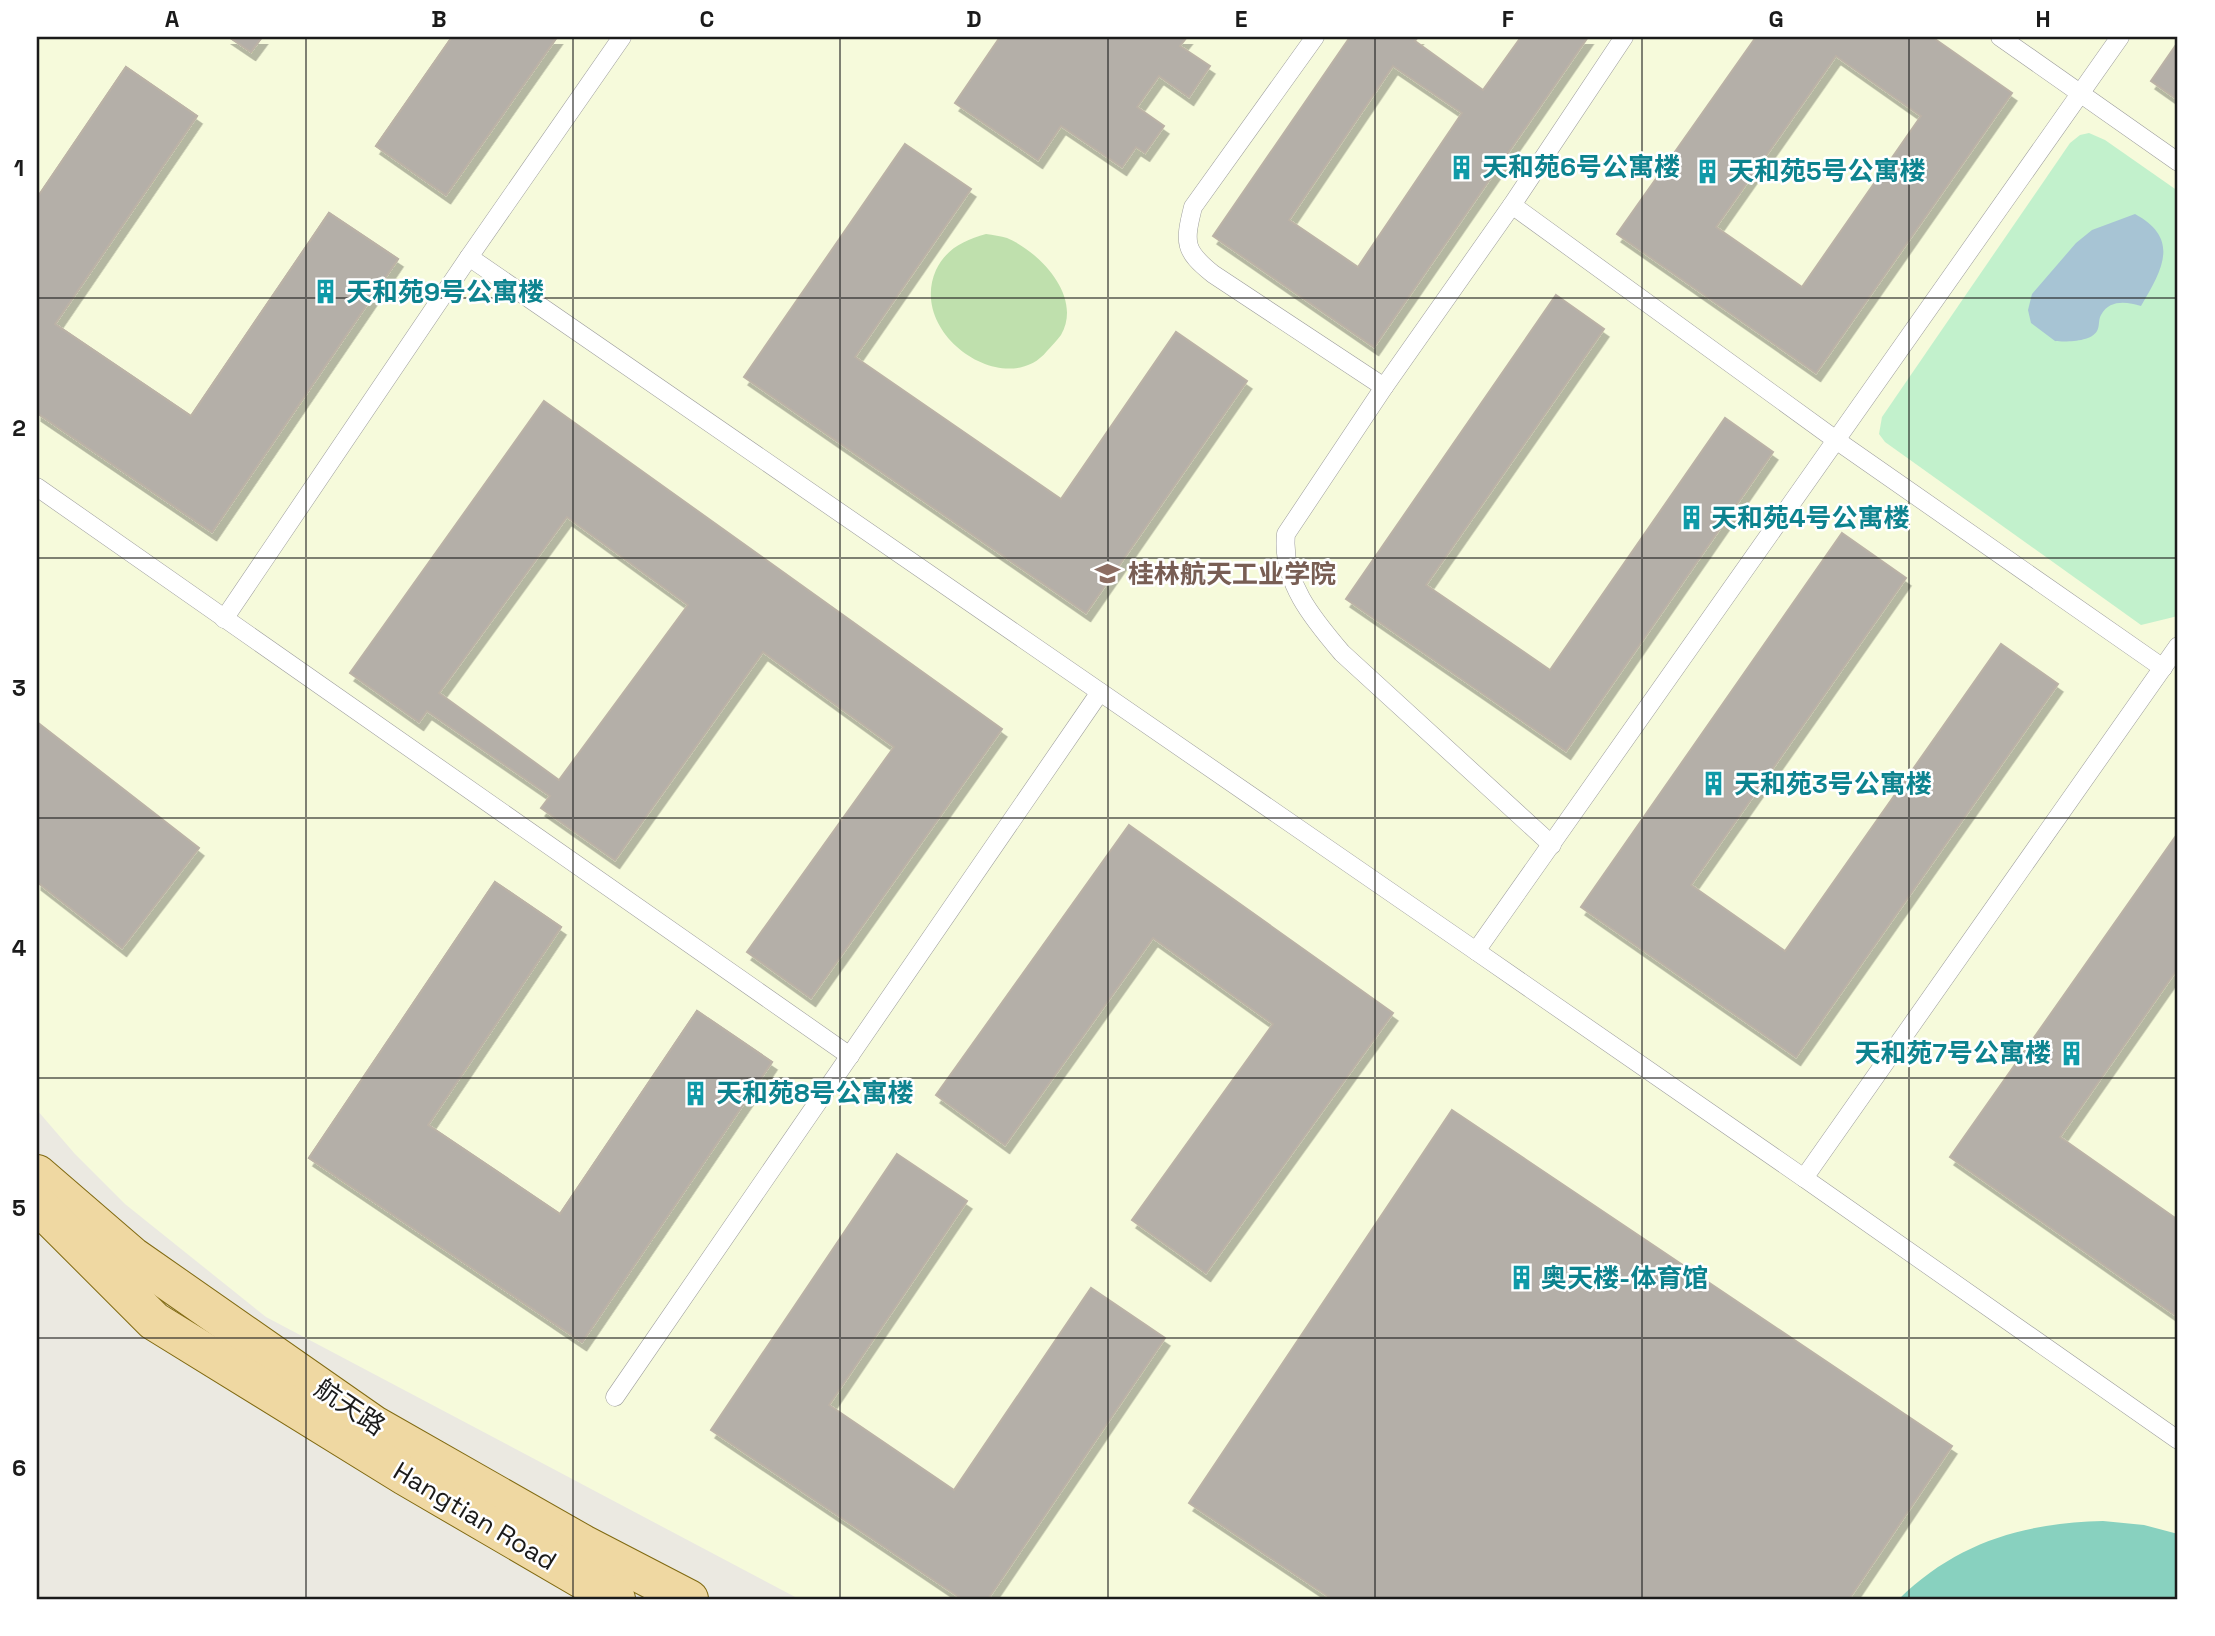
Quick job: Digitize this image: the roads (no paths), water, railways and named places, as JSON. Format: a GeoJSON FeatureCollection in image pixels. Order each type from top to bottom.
{"type":"FeatureCollection","features":[{"type":"Feature","properties":{"kind":"main road","name":"航天路"},"geometry":{"type":"LineString","coordinates":[[37,1174],[132,1256],[374,1425],[583,1544],[689,1599]]}},
{"type":"Feature","properties":{"kind":"main road","name":"Hangtian Road"},"geometry":{"type":"LineString","coordinates":[[37,1204],[154,1321],[405,1476],[616,1599]]}},
{"type":"Feature","properties":{"kind":"lane"},"geometry":{"type":"LineString","coordinates":[[224,619],[469,257],[622,37]]}},
{"type":"Feature","properties":{"kind":"lane"},"geometry":{"type":"LineString","coordinates":[[1315,37],[1193,207],[1187,228],[1188,246],[1194,259],[1213,274],[1384,387]]}},
{"type":"Feature","properties":{"kind":"lane"},"geometry":{"type":"LineString","coordinates":[[1552,845],[1342,653],[1317,624],[1296,590],[1287,567],[1286,534],[1384,387],[1513,205],[1624,37]]}},
{"type":"Feature","properties":{"kind":"lane"},"geometry":{"type":"LineString","coordinates":[[2000,37],[2178,162]]}},
{"type":"Feature","properties":{"kind":"lane"},"geometry":{"type":"LineString","coordinates":[[1476,951],[2120,37]]}},
{"type":"Feature","properties":{"kind":"lane"},"geometry":{"type":"LineString","coordinates":[[1513,205],[1836,440],[2163,668]]}},
{"type":"Feature","properties":{"kind":"lane"},"geometry":{"type":"LineString","coordinates":[[469,257],[1804,1178],[2178,1440]]}},
{"type":"Feature","properties":{"kind":"lane"},"geometry":{"type":"LineString","coordinates":[[37,487],[850,1056]]}},
{"type":"Feature","properties":{"kind":"lane"},"geometry":{"type":"LineString","coordinates":[[1804,1178],[2178,646]]}},
{"type":"Feature","properties":{"kind":"lane"},"geometry":{"type":"LineString","coordinates":[[615,1397],[1100,692]]}},
{"type":"Feature","properties":{"kind":"place","name":"天和苑6号公寓楼"},"geometry":{"type":"Point","coordinates":[1462,167]}},
{"type":"Feature","properties":{"kind":"place","name":"天和苑5号公寓楼"},"geometry":{"type":"Point","coordinates":[1708,171]}},
{"type":"Feature","properties":{"kind":"place","name":"天和苑9号公寓楼"},"geometry":{"type":"Point","coordinates":[326,292]}},
{"type":"Feature","properties":{"kind":"place","name":"天和苑4号公寓楼"},"geometry":{"type":"Point","coordinates":[1691,518]}},
{"type":"Feature","properties":{"kind":"place","name":"桂林航天工业学院"},"geometry":{"type":"Point","coordinates":[1108,574]}},
{"type":"Feature","properties":{"kind":"place","name":"天和苑3号公寓楼"},"geometry":{"type":"Point","coordinates":[1714,784]}},
{"type":"Feature","properties":{"kind":"place","name":"天和苑7号公寓楼"},"geometry":{"type":"Point","coordinates":[2071,1053]}},
{"type":"Feature","properties":{"kind":"place","name":"天和苑8号公寓楼"},"geometry":{"type":"Point","coordinates":[696,1093]}},
{"type":"Feature","properties":{"kind":"place","name":"奥天楼-体育馆"},"geometry":{"type":"Point","coordinates":[1521,1278]}}]}
